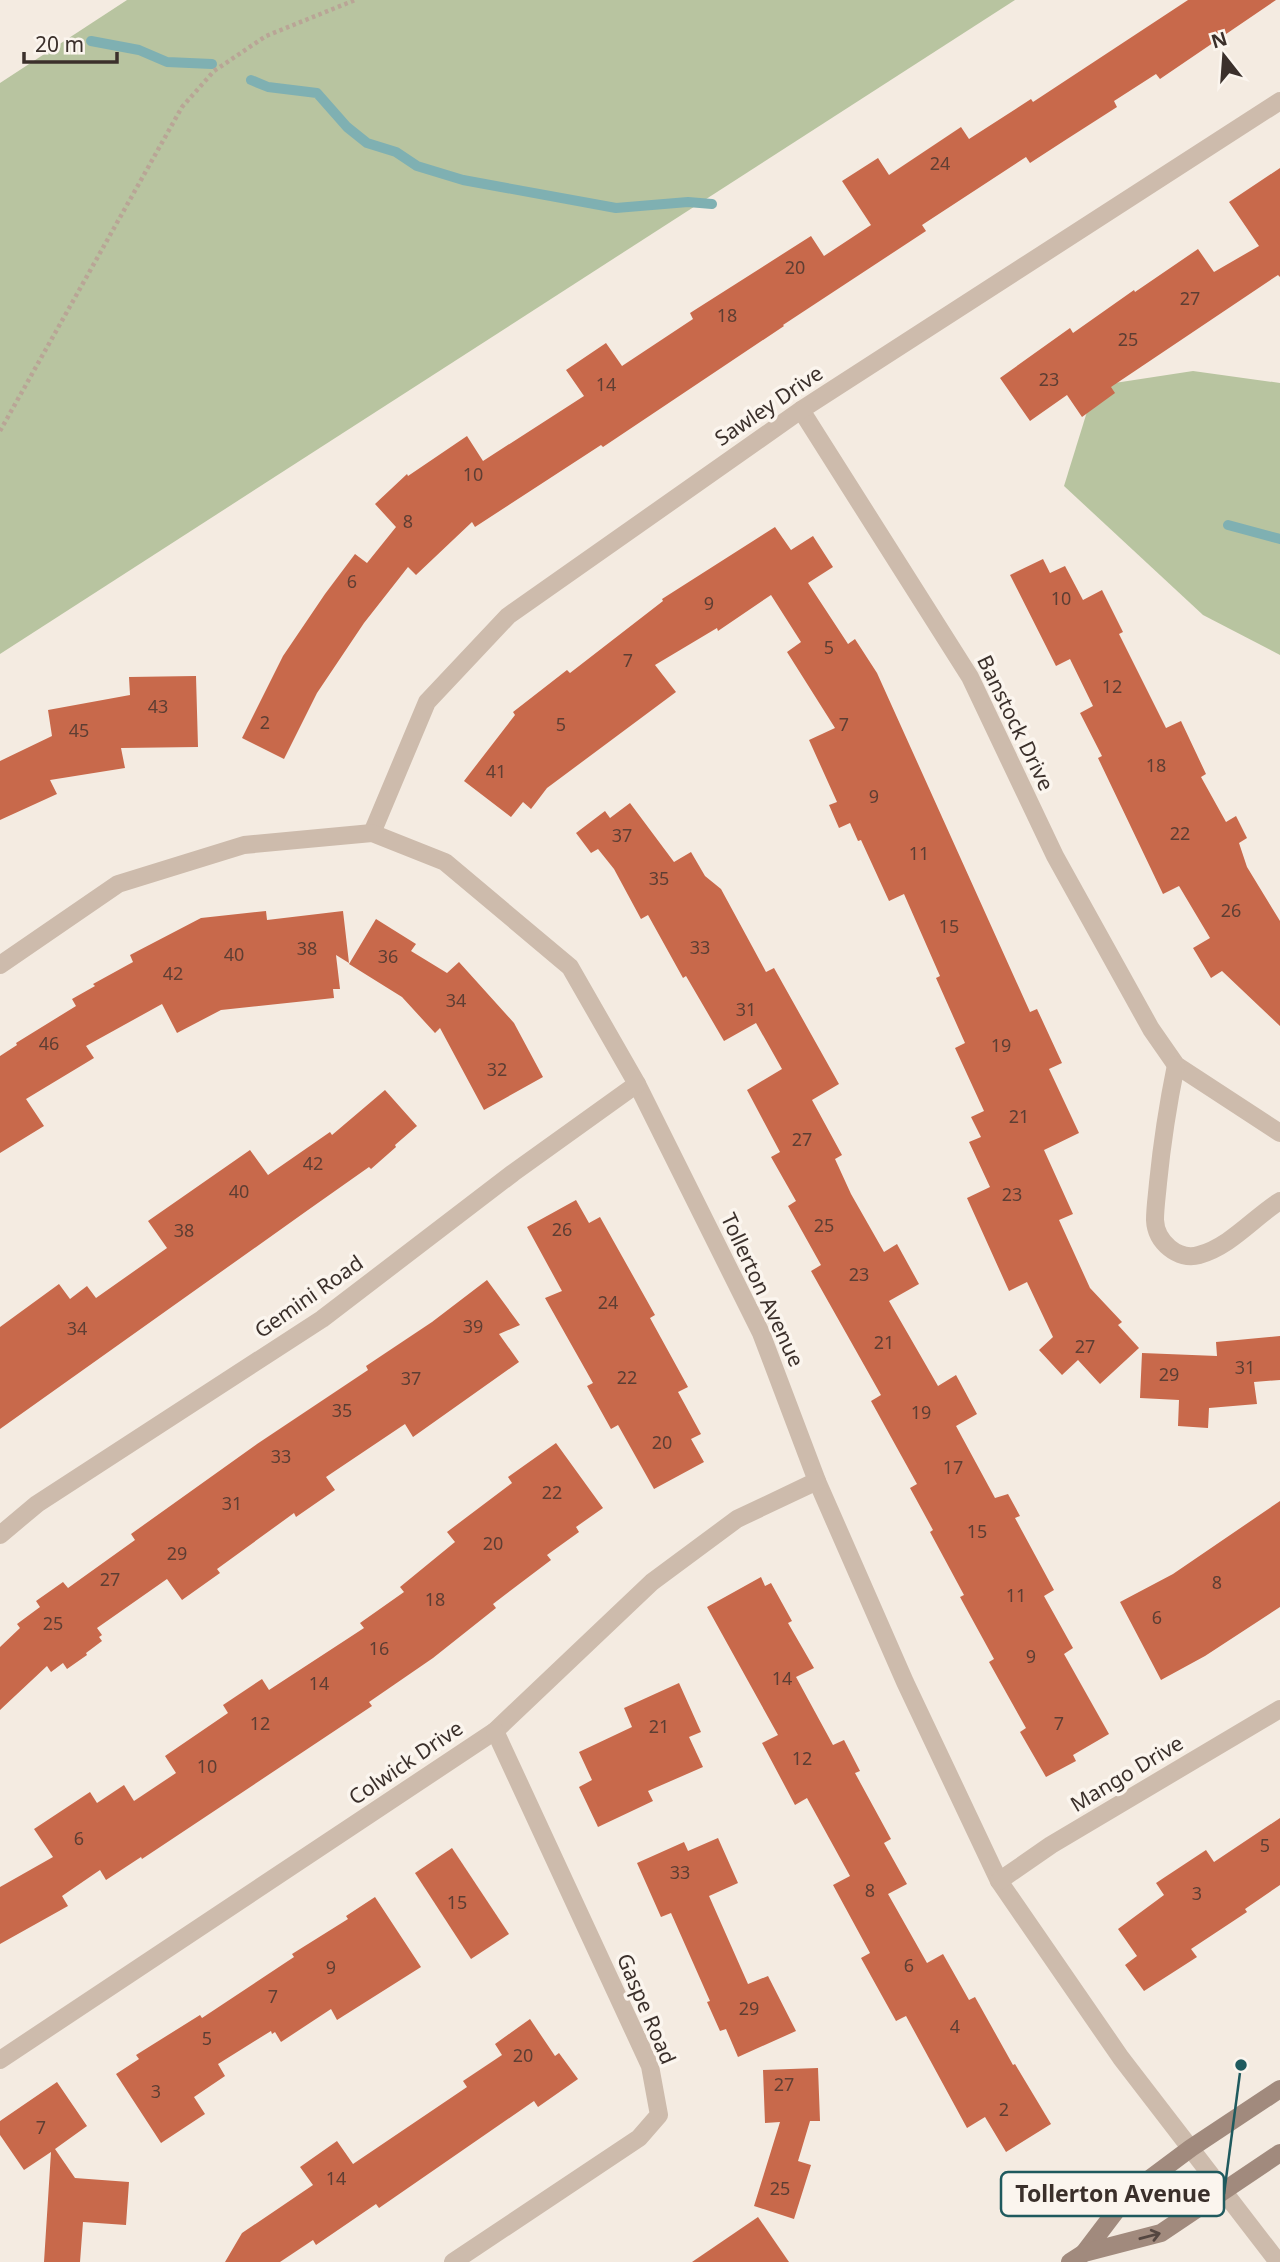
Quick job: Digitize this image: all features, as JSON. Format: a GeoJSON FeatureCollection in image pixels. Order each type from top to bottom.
{"type":"FeatureCollection","features":[{"type":"Feature","properties":{"kind":"main road"},"geometry":{"type":"LineString","coordinates":[[1077,2258],[1128,2195],[1191,2148],[1280,2089]]}},
{"type":"Feature","properties":{"kind":"main road"},"geometry":{"type":"LineString","coordinates":[[1077,2258],[1160,2234],[1280,2153]]}},
{"type":"Feature","properties":{"kind":"street","name":"Sawley Drive"},"geometry":{"type":"LineString","coordinates":[[372,833],[427,702],[508,616],[800,410],[1280,101]]}},
{"type":"Feature","properties":{"kind":"street","name":"Banstock Drive"},"geometry":{"type":"LineString","coordinates":[[800,410],[970,677],[1055,856],[1152,1029],[1176,1065],[1280,1133]]}},
{"type":"Feature","properties":{"kind":"street","name":"Tollerton Avenue"},"geometry":{"type":"LineString","coordinates":[[0,965],[117,884],[244,845],[372,833],[445,862],[570,967],[637,1084],[761,1333],[817,1481],[905,1682],[999,1881],[1121,2057],[1278,2262]]}},
{"type":"Feature","properties":{"kind":"street"},"geometry":{"type":"LineString","coordinates":[[1176,1065],[1163,1133],[1155,1223],[1163,1244],[1180,1255],[1197,1256],[1222,1246],[1280,1201]]}},
{"type":"Feature","properties":{"kind":"street","name":"Gemini Road"},"geometry":{"type":"LineString","coordinates":[[0,1535],[37,1504],[321,1320],[513,1173],[637,1084]]}},
{"type":"Feature","properties":{"kind":"street","name":"Colwick Drive"},"geometry":{"type":"LineString","coordinates":[[0,2060],[495,1731],[652,1582],[737,1519],[817,1481]]}},
{"type":"Feature","properties":{"kind":"street","name":"Mango Drive"},"geometry":{"type":"LineString","coordinates":[[999,1881],[1051,1845],[1280,1709]]}},
{"type":"Feature","properties":{"kind":"street","name":"Gaspe Road"},"geometry":{"type":"LineString","coordinates":[[453,2262],[639,2138],[659,2115],[650,2066],[495,1731]]}},
{"type":"Feature","properties":{"kind":"path"},"geometry":{"type":"LineString","coordinates":[[0,431],[182,107],[214,72],[266,36],[355,0]]}},
{"type":"Feature","properties":{"kind":"green space"},"geometry":{"type":"Polygon","coordinates":[[[127,0],[1015,0],[0,654],[0,83],[127,0]]]}},
{"type":"Feature","properties":{"kind":"green space"},"geometry":{"type":"Polygon","coordinates":[[[1193,371],[1280,383],[1280,655],[1203,615],[1064,486],[1095,386],[1193,371]]]}},
{"type":"Feature","properties":{"kind":"building"},"geometry":{"type":"Polygon","coordinates":[[[1188,0],[1276,0],[1160,79],[1156,74],[1114,101],[1117,107],[1030,163],[1026,157],[922,225],[926,231],[603,447],[601,445],[475,527],[472,522],[416,575],[408,567],[364,623],[317,693],[284,759],[242,738],[283,656],[325,594],[355,554],[367,563],[396,527],[375,504],[407,474],[408,476],[467,436],[483,461],[584,396],[566,370],[606,343],[622,366],[693,319],[690,313],[811,236],[824,256],[871,225],[842,181],[878,158],[889,175],[961,127],[969,139],[1031,99],[1033,102],[1188,0]]]}},
{"type":"Feature","properties":{"kind":"building"},"geometry":{"type":"Polygon","coordinates":[[[1280,168],[1280,277],[1278,275],[1111,387],[1115,393],[1082,417],[1067,395],[1030,421],[1000,378],[1070,328],[1073,333],[1198,249],[1214,272],[1259,246],[1229,202],[1280,168]]]}},
{"type":"Feature","properties":{"kind":"building"},"geometry":{"type":"Polygon","coordinates":[[[775,527],[791,550],[813,536],[833,567],[808,583],[848,644],[855,639],[877,673],[1030,1012],[1037,1009],[1062,1063],[1049,1069],[1079,1133],[1044,1150],[1073,1214],[1059,1220],[1090,1288],[1122,1322],[1118,1325],[1139,1348],[1100,1384],[1078,1360],[1062,1375],[1039,1350],[1053,1337],[1027,1282],[1009,1291],[967,1198],[990,1187],[969,1142],[981,1137],[971,1117],[984,1111],[955,1048],[965,1043],[936,978],[940,976],[904,894],[889,901],[861,840],[858,841],[850,823],[839,828],[829,805],[837,802],[809,740],[835,728],[787,652],[801,642],[771,595],[718,631],[717,628],[655,665],[676,692],[547,788],[531,809],[523,802],[511,817],[464,781],[515,715],[513,712],[567,670],[570,673],[663,601],[662,599],[775,527]]]}},
{"type":"Feature","properties":{"kind":"building"},"geometry":{"type":"Polygon","coordinates":[[[1043,559],[1050,573],[1065,566],[1083,600],[1102,590],[1123,632],[1119,634],[1166,728],[1181,721],[1206,774],[1201,777],[1226,822],[1236,816],[1247,838],[1239,843],[1247,867],[1280,921],[1280,1026],[1222,971],[1211,978],[1193,948],[1210,938],[1179,886],[1163,894],[1098,758],[1102,756],[1080,713],[1093,706],[1070,659],[1056,666],[1010,575],[1043,559]]]}},
{"type":"Feature","properties":{"kind":"building"},"geometry":{"type":"Polygon","coordinates":[[[196,676],[198,747],[121,748],[125,768],[50,780],[57,794],[0,820],[0,761],[52,736],[48,710],[130,695],[129,677],[196,676]]]}},
{"type":"Feature","properties":{"kind":"building"},"geometry":{"type":"Polygon","coordinates":[[[630,803],[674,862],[691,852],[705,876],[721,889],[766,972],[774,968],[839,1084],[812,1100],[842,1155],[835,1159],[851,1194],[884,1252],[897,1244],[919,1284],[889,1301],[938,1386],[956,1375],[977,1414],[956,1426],[995,1498],[1008,1494],[1020,1516],[1015,1518],[1054,1590],[1044,1596],[1073,1648],[1064,1654],[1109,1734],[1073,1755],[1076,1761],[1046,1777],[1020,1732],[1026,1728],[989,1662],[994,1659],[960,1597],[964,1595],[910,1488],[917,1484],[871,1401],[881,1395],[811,1271],[821,1265],[788,1206],[796,1201],[771,1157],[780,1152],[747,1090],[782,1069],[756,1023],[724,1041],[686,976],[683,978],[648,915],[641,919],[614,869],[598,849],[591,853],[576,833],[605,811],[610,818],[630,803]]]}},
{"type":"Feature","properties":{"kind":"building"},"geometry":{"type":"Polygon","coordinates":[[[266,911],[267,920],[343,911],[349,963],[336,955],[340,989],[333,989],[334,998],[221,1010],[177,1033],[162,1004],[86,1046],[94,1058],[26,1099],[44,1126],[0,1153],[0,1056],[76,1006],[72,999],[95,986],[93,984],[133,962],[130,955],[201,918],[266,911]]]}},
{"type":"Feature","properties":{"kind":"building"},"geometry":{"type":"Polygon","coordinates":[[[376,919],[416,944],[411,951],[447,973],[459,962],[514,1023],[543,1077],[484,1110],[440,1028],[435,1033],[402,997],[349,964],[376,919]]]}},
{"type":"Feature","properties":{"kind":"building"},"geometry":{"type":"Polygon","coordinates":[[[385,1090],[417,1126],[395,1145],[396,1147],[371,1169],[369,1167],[0,1429],[0,1327],[59,1284],[70,1299],[87,1286],[96,1298],[167,1248],[148,1221],[250,1150],[268,1175],[330,1132],[332,1135],[385,1090]]]}},
{"type":"Feature","properties":{"kind":"building"},"geometry":{"type":"Polygon","coordinates":[[[576,1200],[589,1223],[600,1217],[655,1315],[650,1318],[688,1387],[678,1392],[701,1434],[691,1439],[704,1462],[654,1489],[618,1425],[611,1429],[587,1386],[593,1383],[545,1298],[562,1291],[527,1227],[576,1200]]]}},
{"type":"Feature","properties":{"kind":"building"},"geometry":{"type":"Polygon","coordinates":[[[487,1280],[520,1325],[499,1334],[519,1362],[413,1437],[405,1424],[326,1477],[335,1490],[296,1517],[294,1513],[217,1569],[220,1573],[182,1600],[167,1579],[97,1628],[102,1635],[99,1637],[102,1641],[86,1653],[87,1655],[67,1669],[63,1663],[51,1672],[47,1666],[0,1710],[0,1647],[20,1628],[17,1624],[40,1607],[36,1601],[63,1582],[68,1588],[135,1540],[131,1534],[257,1444],[368,1370],[366,1366],[432,1322],[487,1280]]]}},
{"type":"Feature","properties":{"kind":"building"},"geometry":{"type":"Polygon","coordinates":[[[1280,1336],[1280,1380],[1254,1382],[1257,1404],[1209,1408],[1208,1428],[1178,1426],[1179,1400],[1140,1398],[1142,1353],[1217,1356],[1216,1342],[1280,1336]]]}},
{"type":"Feature","properties":{"kind":"building"},"geometry":{"type":"Polygon","coordinates":[[[556,1443],[603,1508],[576,1527],[579,1532],[547,1555],[551,1560],[493,1604],[496,1608],[433,1658],[369,1702],[372,1706],[142,1859],[141,1857],[106,1880],[100,1870],[62,1896],[68,1906],[0,1944],[0,1887],[53,1857],[34,1829],[90,1792],[97,1803],[124,1785],[134,1801],[176,1773],[165,1756],[228,1713],[223,1705],[262,1679],[269,1690],[364,1628],[360,1623],[404,1592],[400,1587],[455,1542],[447,1532],[512,1483],[508,1477],[556,1443]]]}},
{"type":"Feature","properties":{"kind":"building"},"geometry":{"type":"Polygon","coordinates":[[[1280,1501],[1280,1607],[1205,1656],[1161,1680],[1120,1602],[1173,1574],[1280,1501]]]}},
{"type":"Feature","properties":{"kind":"building"},"geometry":{"type":"Polygon","coordinates":[[[761,1577],[765,1586],[771,1583],[792,1621],[788,1623],[814,1668],[796,1677],[833,1745],[844,1740],[860,1771],[855,1773],[891,1839],[884,1843],[907,1884],[888,1894],[927,1963],[943,1954],[969,2000],[975,1997],[1013,2065],[1015,2064],[1051,2124],[1006,2152],[985,2117],[967,2128],[906,2016],[896,2021],[861,1958],[870,1953],[833,1885],[850,1876],[807,1798],[795,1805],[762,1743],[778,1735],[707,1607],[761,1577]]]}},
{"type":"Feature","properties":{"kind":"building"},"geometry":{"type":"Polygon","coordinates":[[[679,1683],[701,1732],[689,1737],[703,1767],[648,1791],[653,1801],[598,1827],[579,1787],[592,1780],[579,1752],[632,1727],[624,1708],[679,1683]]]}},
{"type":"Feature","properties":{"kind":"building"},"geometry":{"type":"Polygon","coordinates":[[[1280,1818],[1280,1885],[1245,1909],[1247,1912],[1191,1949],[1197,1957],[1144,1991],[1125,1965],[1137,1956],[1118,1929],[1164,1895],[1156,1883],[1206,1850],[1214,1862],[1280,1818]]]}},
{"type":"Feature","properties":{"kind":"building"},"geometry":{"type":"Polygon","coordinates":[[[718,1838],[738,1883],[709,1896],[748,1984],[768,1976],[796,2031],[738,2057],[726,2029],[720,2031],[707,2002],[710,2001],[671,1913],[661,1917],[637,1863],[684,1842],[688,1851],[718,1838]]]}},
{"type":"Feature","properties":{"kind":"building"},"geometry":{"type":"Polygon","coordinates":[[[452,1848],[509,1934],[471,1959],[415,1873],[452,1848]]]}},
{"type":"Feature","properties":{"kind":"building"},"geometry":{"type":"Polygon","coordinates":[[[375,1897],[421,1967],[337,2020],[331,2009],[281,2042],[275,2032],[272,2034],[271,2031],[218,2064],[225,2076],[194,2097],[205,2114],[161,2143],[116,2074],[139,2059],[136,2055],[200,2015],[202,2018],[294,1957],[292,1954],[348,1919],[346,1916],[375,1897]]]}},
{"type":"Feature","properties":{"kind":"building"},"geometry":{"type":"Polygon","coordinates":[[[530,2019],[555,2056],[559,2053],[578,2079],[538,2107],[534,2101],[379,2208],[376,2204],[316,2245],[313,2240],[280,2262],[225,2262],[242,2233],[313,2185],[300,2167],[337,2141],[353,2164],[467,2087],[463,2081],[502,2055],[495,2044],[530,2019]]]}},
{"type":"Feature","properties":{"kind":"building"},"geometry":{"type":"Polygon","coordinates":[[[818,2068],[820,2121],[810,2121],[798,2161],[811,2165],[794,2219],[754,2206],[780,2122],[765,2123],[763,2070],[818,2068]]]}},
{"type":"Feature","properties":{"kind":"building"},"geometry":{"type":"Polygon","coordinates":[[[57,2082],[87,2126],[55,2149],[75,2178],[129,2182],[126,2225],[83,2222],[80,2262],[44,2262],[51,2152],[24,2170],[0,2135],[0,2121],[57,2082]]]}},
{"type":"Feature","properties":{"kind":"building"},"geometry":{"type":"Polygon","coordinates":[[[758,2217],[789,2262],[692,2262],[758,2217]]]}},
{"type":"Feature","properties":{"kind":"waterway"},"geometry":{"type":"LineString","coordinates":[[91,41],[139,50],[167,62],[212,64]]}},
{"type":"Feature","properties":{"kind":"waterway"},"geometry":{"type":"LineString","coordinates":[[251,80],[268,87],[317,93],[347,127],[367,143],[396,152],[417,166],[463,180],[616,208],[688,202],[712,204]]}},
{"type":"Feature","properties":{"kind":"waterway"},"geometry":{"type":"LineString","coordinates":[[1228,525],[1280,539]]}},
{"type":"Feature","properties":{"kind":"place","name":"Tollerton Avenue"},"geometry":{"type":"Point","coordinates":[1241,2065]}}]}
